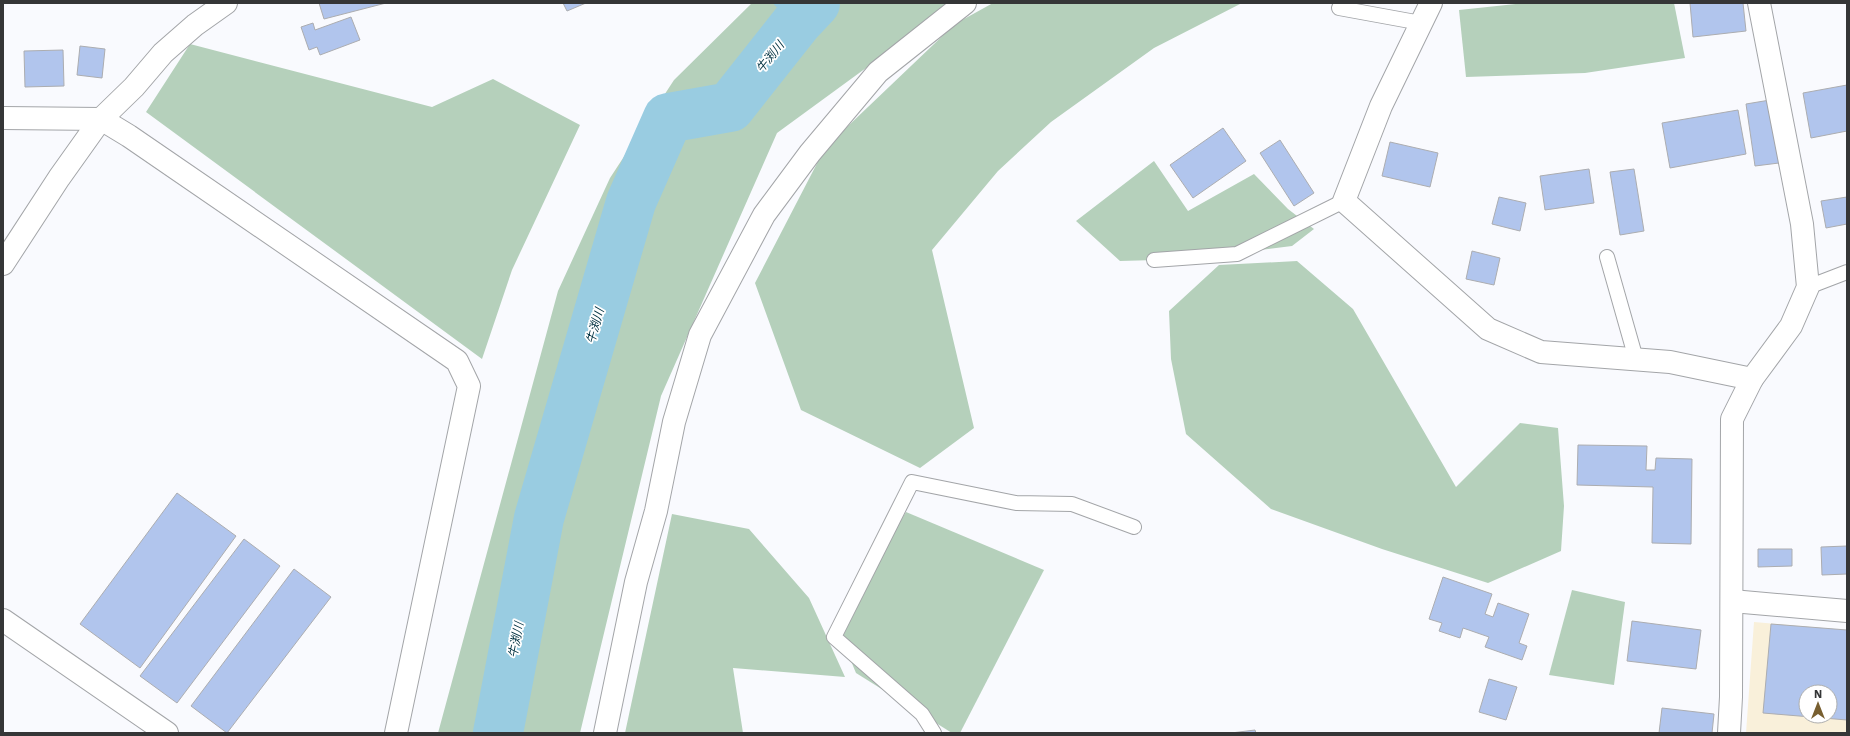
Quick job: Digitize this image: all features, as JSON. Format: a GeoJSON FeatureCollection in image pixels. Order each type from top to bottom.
{"type":"FeatureCollection","features":[{"type":"Feature","properties":{"kind":"street"},"geometry":{"type":"LineString","coordinates":[[3,264],[101,119],[134,87],[163,53],[195,25],[226,3]]}},
{"type":"Feature","properties":{"kind":"street"},"geometry":{"type":"LineString","coordinates":[[606,733],[636,582],[656,511],[674,422],[700,335],[764,215],[810,153],[878,72],[965,3]]}},
{"type":"Feature","properties":{"kind":"street"},"geometry":{"type":"LineString","coordinates":[[1431,3],[1381,106],[1344,201],[1488,329],[1541,352],[1670,362],[1752,379]]}},
{"type":"Feature","properties":{"kind":"street"},"geometry":{"type":"LineString","coordinates":[[1729,733],[1732,601],[1732,419],[1752,379],[1791,326],[1808,288],[1802,224],[1759,3]]}},
{"type":"Feature","properties":{"kind":"street"},"geometry":{"type":"LineString","coordinates":[[3,118],[101,119],[129,136],[457,361],[469,386],[396,733]]}},
{"type":"Feature","properties":{"kind":"street"},"geometry":{"type":"LineString","coordinates":[[1732,601],[1847,611]]}},
{"type":"Feature","properties":{"kind":"street"},"geometry":{"type":"LineString","coordinates":[[3,620],[167,733]]}},
{"type":"Feature","properties":{"kind":"lane"},"geometry":{"type":"LineString","coordinates":[[1339,8],[1421,23]]}},
{"type":"Feature","properties":{"kind":"lane"},"geometry":{"type":"LineString","coordinates":[[1154,260],[1237,254],[1344,201]]}},
{"type":"Feature","properties":{"kind":"lane"},"geometry":{"type":"LineString","coordinates":[[1608,257],[1636,359]]}},
{"type":"Feature","properties":{"kind":"lane"},"geometry":{"type":"LineString","coordinates":[[1808,288],[1847,272]]}},
{"type":"Feature","properties":{"kind":"lane"},"geometry":{"type":"LineString","coordinates":[[934,733],[922,714],[834,637],[912,482],[1016,504],[1072,504],[1134,527]]}},
{"type":"Feature","properties":{"kind":"shaded area"},"geometry":{"type":"Polygon","coordinates":[[[1754,622],[1847,630],[1847,733],[1746,733],[1754,622]]]}},
{"type":"Feature","properties":{"kind":"green space"},"geometry":{"type":"Polygon","coordinates":[[[752,3],[955,3],[777,133],[661,396],[580,733],[438,733],[558,291],[610,178],[674,80],[752,3]]]}},
{"type":"Feature","properties":{"kind":"green space"},"geometry":{"type":"Polygon","coordinates":[[[993,3],[1242,3],[1154,48],[1051,122],[998,171],[932,250],[974,428],[920,468],[801,410],[755,283],[825,148],[955,24],[993,3]]]}},
{"type":"Feature","properties":{"kind":"green space"},"geometry":{"type":"Polygon","coordinates":[[[1525,3],[1674,3],[1685,58],[1585,73],[1466,77],[1459,10],[1525,3]]]}},
{"type":"Feature","properties":{"kind":"green space"},"geometry":{"type":"Polygon","coordinates":[[[190,44],[432,107],[493,79],[580,125],[512,270],[482,359],[146,112],[190,44]]]}},
{"type":"Feature","properties":{"kind":"green space"},"geometry":{"type":"Polygon","coordinates":[[[1154,161],[1188,211],[1254,174],[1288,209],[1314,229],[1292,246],[1191,259],[1120,261],[1076,221],[1154,161]]]}},
{"type":"Feature","properties":{"kind":"green space"},"geometry":{"type":"Polygon","coordinates":[[[1297,261],[1353,309],[1456,487],[1520,423],[1558,428],[1564,506],[1561,551],[1488,583],[1382,549],[1271,509],[1186,434],[1171,359],[1169,311],[1219,265],[1297,261]]]}},
{"type":"Feature","properties":{"kind":"green space"},"geometry":{"type":"Polygon","coordinates":[[[906,512],[1044,570],[960,733],[952,733],[856,673],[836,625],[906,512]]]}},
{"type":"Feature","properties":{"kind":"green space"},"geometry":{"type":"Polygon","coordinates":[[[672,514],[749,529],[809,598],[845,677],[733,668],[743,733],[625,733],[672,514]]]}},
{"type":"Feature","properties":{"kind":"green space"},"geometry":{"type":"Polygon","coordinates":[[[1572,590],[1625,602],[1614,685],[1549,675],[1572,590]]]}},
{"type":"Feature","properties":{"kind":"building"},"geometry":{"type":"Polygon","coordinates":[[[319,3],[386,3],[324,19],[319,3]]]}},
{"type":"Feature","properties":{"kind":"building"},"geometry":{"type":"Polygon","coordinates":[[[563,3],[586,3],[567,11],[563,3]]]}},
{"type":"Feature","properties":{"kind":"building"},"geometry":{"type":"Polygon","coordinates":[[[1690,3],[1743,3],[1746,31],[1693,37],[1690,3]]]}},
{"type":"Feature","properties":{"kind":"building"},"geometry":{"type":"Polygon","coordinates":[[[351,17],[360,40],[320,55],[317,47],[309,50],[301,27],[313,23],[315,30],[351,17]]]}},
{"type":"Feature","properties":{"kind":"building"},"geometry":{"type":"Polygon","coordinates":[[[80,46],[105,49],[102,78],[77,75],[80,46]]]}},
{"type":"Feature","properties":{"kind":"building"},"geometry":{"type":"Polygon","coordinates":[[[63,50],[64,86],[25,87],[24,51],[63,50]]]}},
{"type":"Feature","properties":{"kind":"building"},"geometry":{"type":"Polygon","coordinates":[[[1847,85],[1847,131],[1811,138],[1803,93],[1847,85]]]}},
{"type":"Feature","properties":{"kind":"building"},"geometry":{"type":"Polygon","coordinates":[[[1770,100],[1779,163],[1755,166],[1746,104],[1770,100]]]}},
{"type":"Feature","properties":{"kind":"building"},"geometry":{"type":"Polygon","coordinates":[[[1738,110],[1746,154],[1670,168],[1662,123],[1738,110]]]}},
{"type":"Feature","properties":{"kind":"building"},"geometry":{"type":"Polygon","coordinates":[[[1223,128],[1246,161],[1193,198],[1170,165],[1223,128]]]}},
{"type":"Feature","properties":{"kind":"building"},"geometry":{"type":"Polygon","coordinates":[[[1280,140],[1314,193],[1294,206],[1260,153],[1280,140]]]}},
{"type":"Feature","properties":{"kind":"building"},"geometry":{"type":"Polygon","coordinates":[[[1390,142],[1438,153],[1430,187],[1382,176],[1390,142]]]}},
{"type":"Feature","properties":{"kind":"building"},"geometry":{"type":"Polygon","coordinates":[[[1589,169],[1594,203],[1545,210],[1540,176],[1589,169]]]}},
{"type":"Feature","properties":{"kind":"building"},"geometry":{"type":"Polygon","coordinates":[[[1634,169],[1644,231],[1620,235],[1610,172],[1634,169]]]}},
{"type":"Feature","properties":{"kind":"building"},"geometry":{"type":"Polygon","coordinates":[[[1499,197],[1526,203],[1520,231],[1492,224],[1499,197]]]}},
{"type":"Feature","properties":{"kind":"building"},"geometry":{"type":"Polygon","coordinates":[[[1847,197],[1847,224],[1826,228],[1821,201],[1847,197]]]}},
{"type":"Feature","properties":{"kind":"building"},"geometry":{"type":"Polygon","coordinates":[[[1472,251],[1500,258],[1494,285],[1466,279],[1472,251]]]}},
{"type":"Feature","properties":{"kind":"building"},"geometry":{"type":"Polygon","coordinates":[[[1578,445],[1647,446],[1646,470],[1655,470],[1656,458],[1692,459],[1691,544],[1652,543],[1653,487],[1577,485],[1578,445]]]}},
{"type":"Feature","properties":{"kind":"building"},"geometry":{"type":"Polygon","coordinates":[[[177,493],[236,536],[140,668],[80,624],[177,493]]]}},
{"type":"Feature","properties":{"kind":"building"},"geometry":{"type":"Polygon","coordinates":[[[244,539],[280,566],[177,703],[140,676],[244,539]]]}},
{"type":"Feature","properties":{"kind":"building"},"geometry":{"type":"Polygon","coordinates":[[[1847,546],[1847,574],[1822,575],[1821,547],[1847,546]]]}},
{"type":"Feature","properties":{"kind":"building"},"geometry":{"type":"Polygon","coordinates":[[[1758,549],[1792,549],[1792,566],[1758,567],[1758,549]]]}},
{"type":"Feature","properties":{"kind":"building"},"geometry":{"type":"Polygon","coordinates":[[[294,569],[331,597],[227,733],[191,706],[294,569]]]}},
{"type":"Feature","properties":{"kind":"building"},"geometry":{"type":"Polygon","coordinates":[[[1443,577],[1492,594],[1485,614],[1493,617],[1498,603],[1529,614],[1519,643],[1527,646],[1522,660],[1485,647],[1489,637],[1463,628],[1460,638],[1439,631],[1442,623],[1429,619],[1443,577]]]}},
{"type":"Feature","properties":{"kind":"building"},"geometry":{"type":"Polygon","coordinates":[[[1632,621],[1701,630],[1696,669],[1627,661],[1632,621]]]}},
{"type":"Feature","properties":{"kind":"building"},"geometry":{"type":"Polygon","coordinates":[[[1771,624],[1847,630],[1847,720],[1838,719],[1838,684],[1798,684],[1798,716],[1763,713],[1771,624]]]}},
{"type":"Feature","properties":{"kind":"building"},"geometry":{"type":"Polygon","coordinates":[[[1489,679],[1517,687],[1506,720],[1479,712],[1489,679]]]}},
{"type":"Feature","properties":{"kind":"building"},"geometry":{"type":"Polygon","coordinates":[[[1662,708],[1714,714],[1712,733],[1659,733],[1662,708]]]}},
{"type":"Feature","properties":{"kind":"building"},"geometry":{"type":"Polygon","coordinates":[[[1255,730],[1256,733],[1231,733],[1255,730]]]}},
{"type":"Feature","properties":{"kind":"waterway"},"geometry":{"type":"LineString","coordinates":[[778,3],[798,21]]}},
{"type":"Feature","properties":{"kind":"waterway","name":"牛渕川"},"geometry":{"type":"LineString","coordinates":[[498,733],[539,518],[631,202],[668,118],[730,107],[798,21],[815,3]]}}]}
